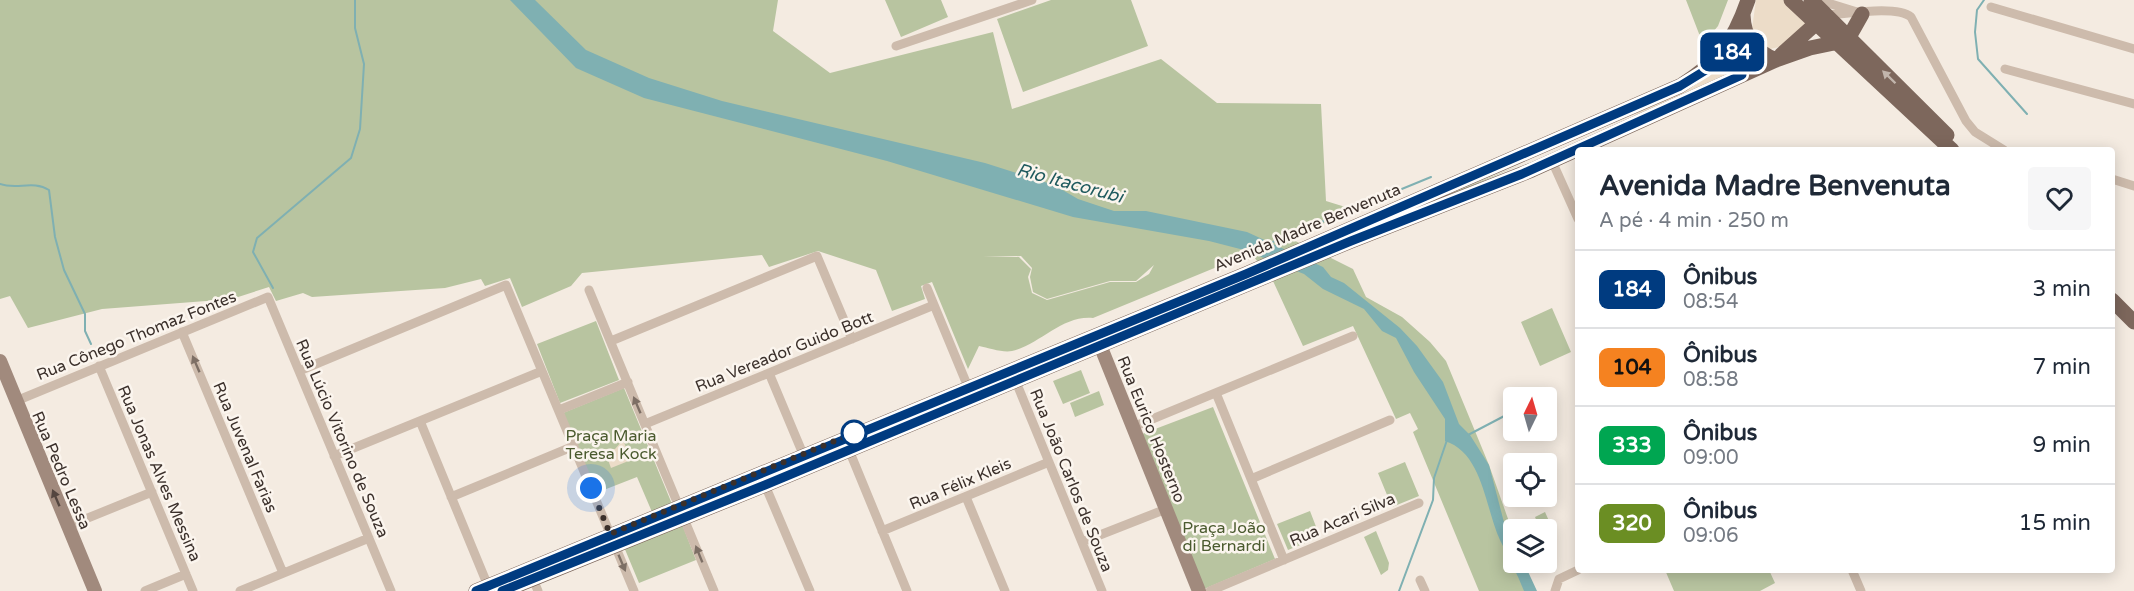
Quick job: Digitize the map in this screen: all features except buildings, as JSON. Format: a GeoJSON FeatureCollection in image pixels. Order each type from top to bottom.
{"type":"FeatureCollection","features":[{"type":"Feature","properties":{"kind":"main road","name":"Avenida Madre Benvenuta"},"geometry":{"type":"LineString","coordinates":[[1098,339],[1262,279],[1307,254],[1521,154],[1680,86],[1706,70],[1724,51],[1743,15],[1748,0]]}},
{"type":"Feature","properties":{"kind":"main road"},"geometry":{"type":"LineString","coordinates":[[1791,0],[1820,19],[1959,147]]}},
{"type":"Feature","properties":{"kind":"main road"},"geometry":{"type":"LineString","coordinates":[[1810,0],[1820,19]]}},
{"type":"Feature","properties":{"kind":"main road"},"geometry":{"type":"LineString","coordinates":[[1842,40],[1862,14]]}},
{"type":"Feature","properties":{"kind":"main road"},"geometry":{"type":"LineString","coordinates":[[1743,15],[1748,39],[1755,48],[1776,60]]}},
{"type":"Feature","properties":{"kind":"main road","name":"Avenida Madre Benvenuta"},"geometry":{"type":"LineString","coordinates":[[1776,60],[1820,19]]}},
{"type":"Feature","properties":{"kind":"main road","name":"Avenida Madre Benvenuta"},"geometry":{"type":"LineString","coordinates":[[1583,147],[1776,60],[1842,40]]}},
{"type":"Feature","properties":{"kind":"main road"},"geometry":{"type":"LineString","coordinates":[[1842,40],[1949,147]]}},
{"type":"Feature","properties":{"kind":"main road"},"geometry":{"type":"LineString","coordinates":[[1724,51],[1738,55],[1743,64],[1742,75]]}},
{"type":"Feature","properties":{"kind":"main road"},"geometry":{"type":"LineString","coordinates":[[1552,161],[1553,154],[1568,135]]}},
{"type":"Feature","properties":{"kind":"main road","name":"Avenida Madre Benvenuta"},"geometry":{"type":"LineString","coordinates":[[489,589],[682,512],[765,485],[1246,274],[1307,254],[1522,174],[1575,151]]}},
{"type":"Feature","properties":{"kind":"main road"},"geometry":{"type":"LineString","coordinates":[[1521,154],[1522,174]]}},
{"type":"Feature","properties":{"kind":"main road"},"geometry":{"type":"LineString","coordinates":[[2115,303],[2134,322]]}},
{"type":"Feature","properties":{"kind":"main road","name":"Avenida Madre Benvenuta"},"geometry":{"type":"LineString","coordinates":[[682,512],[803,454],[968,387],[1013,375]]}},
{"type":"Feature","properties":{"kind":"main road","name":"Avenida Madre Benvenuta"},"geometry":{"type":"LineString","coordinates":[[489,589],[535,585],[612,540]]}},
{"type":"Feature","properties":{"kind":"street"},"geometry":{"type":"LineString","coordinates":[[896,46],[1032,0]]}},
{"type":"Feature","properties":{"kind":"street"},"geometry":{"type":"LineString","coordinates":[[1818,0],[1862,14]]}},
{"type":"Feature","properties":{"kind":"street"},"geometry":{"type":"LineString","coordinates":[[1991,7],[2134,49]]}},
{"type":"Feature","properties":{"kind":"street"},"geometry":{"type":"LineString","coordinates":[[1820,19],[1895,10],[1911,17],[1966,121],[1975,132],[1999,147]]}},
{"type":"Feature","properties":{"kind":"street"},"geometry":{"type":"LineString","coordinates":[[2005,69],[2134,104]]}},
{"type":"Feature","properties":{"kind":"street"},"geometry":{"type":"LineString","coordinates":[[1552,161],[1575,212]]}},
{"type":"Feature","properties":{"kind":"street"},"geometry":{"type":"LineString","coordinates":[[2115,180],[2134,186]]}},
{"type":"Feature","properties":{"kind":"street"},"geometry":{"type":"LineString","coordinates":[[610,341],[818,256],[852,339]]}},
{"type":"Feature","properties":{"kind":"street"},"geometry":{"type":"LineString","coordinates":[[299,370],[506,285],[634,591]]}},
{"type":"Feature","properties":{"kind":"street"},"geometry":{"type":"LineString","coordinates":[[927,288],[968,387]]}},
{"type":"Feature","properties":{"kind":"street"},"geometry":{"type":"LineString","coordinates":[[589,290],[714,591]]}},
{"type":"Feature","properties":{"kind":"street","name":"Rua Lúcio Vitorino de Souza"},"geometry":{"type":"LineString","coordinates":[[268,297],[390,591]]}},
{"type":"Feature","properties":{"kind":"street","name":"Rua Cônego Thomaz Fontes"},"geometry":{"type":"LineString","coordinates":[[16,401],[268,297]]}},
{"type":"Feature","properties":{"kind":"street","name":"Rua Vereador Guido Bott"},"geometry":{"type":"LineString","coordinates":[[645,424],[934,305]]}},
{"type":"Feature","properties":{"kind":"street","name":"Rua Juvenal Farias"},"geometry":{"type":"LineString","coordinates":[[182,332],[283,573]]}},
{"type":"Feature","properties":{"kind":"street"},"geometry":{"type":"LineString","coordinates":[[1133,427],[1353,336]]}},
{"type":"Feature","properties":{"kind":"street","name":"Rua Eurico Hosterno"},"geometry":{"type":"LineString","coordinates":[[1098,339],[1199,591]]}},
{"type":"Feature","properties":{"kind":"street","name":"Rua Pedro Lessa"},"geometry":{"type":"LineString","coordinates":[[0,361],[95,591]]}},
{"type":"Feature","properties":{"kind":"street","name":"Rua Jonas Alves Messina"},"geometry":{"type":"LineString","coordinates":[[99,366],[193,591]]}},
{"type":"Feature","properties":{"kind":"street"},"geometry":{"type":"LineString","coordinates":[[334,456],[542,371]]}},
{"type":"Feature","properties":{"kind":"street"},"geometry":{"type":"LineString","coordinates":[[769,373],[803,454]]}},
{"type":"Feature","properties":{"kind":"street","name":"Rua João Carlos de Souza"},"geometry":{"type":"LineString","coordinates":[[1013,375],[1102,591]]}},
{"type":"Feature","properties":{"kind":"street"},"geometry":{"type":"LineString","coordinates":[[559,410],[628,382]]}},
{"type":"Feature","properties":{"kind":"street"},"geometry":{"type":"LineString","coordinates":[[1216,393],[1284,560]]}},
{"type":"Feature","properties":{"kind":"street"},"geometry":{"type":"LineString","coordinates":[[1251,479],[1390,420]]}},
{"type":"Feature","properties":{"kind":"street"},"geometry":{"type":"LineString","coordinates":[[420,421],[489,589]]}},
{"type":"Feature","properties":{"kind":"street"},"geometry":{"type":"LineString","coordinates":[[451,497],[573,446]]}},
{"type":"Feature","properties":{"kind":"street"},"geometry":{"type":"LineString","coordinates":[[849,450],[907,591]]}},
{"type":"Feature","properties":{"kind":"street","name":"Rua Félix Kleis"},"geometry":{"type":"LineString","coordinates":[[882,531],[1049,462]]}},
{"type":"Feature","properties":{"kind":"street"},"geometry":{"type":"LineString","coordinates":[[765,485],[810,591]]}},
{"type":"Feature","properties":{"kind":"street"},"geometry":{"type":"LineString","coordinates":[[68,526],[152,492]]}},
{"type":"Feature","properties":{"kind":"street"},"geometry":{"type":"LineString","coordinates":[[966,497],[1005,591]]}},
{"type":"Feature","properties":{"kind":"street","name":"Rua Acari Silva"},"geometry":{"type":"LineString","coordinates":[[1210,591],[1419,503]]}},
{"type":"Feature","properties":{"kind":"street"},"geometry":{"type":"LineString","coordinates":[[1082,542],[1166,509]]}},
{"type":"Feature","properties":{"kind":"street"},"geometry":{"type":"LineString","coordinates":[[240,591],[369,538]]}},
{"type":"Feature","properties":{"kind":"street"},"geometry":{"type":"LineString","coordinates":[[1555,591],[1559,579],[1575,571]]}},
{"type":"Feature","properties":{"kind":"street"},"geometry":{"type":"LineString","coordinates":[[1853,573],[1861,591]]}},
{"type":"Feature","properties":{"kind":"street"},"geometry":{"type":"LineString","coordinates":[[146,591],[186,574]]}},
{"type":"Feature","properties":{"kind":"street"},"geometry":{"type":"LineString","coordinates":[[1420,580],[1425,591]]}},
{"type":"Feature","properties":{"kind":"green space"},"geometry":{"type":"Polygon","coordinates":[[[0,0],[778,0],[773,31],[830,73],[993,32],[1012,109],[1161,59],[1217,103],[1321,104],[1326,201],[1355,210],[1289,238],[1314,250],[1522,164],[1319,252],[1353,269],[1366,297],[1402,317],[1430,342],[1446,361],[1489,465],[1508,519],[1503,519],[1503,573],[1522,573],[1535,591],[1479,591],[1413,432],[1418,429],[1410,413],[1396,419],[1353,326],[1303,346],[1273,281],[1254,257],[1241,263],[1229,262],[1093,318],[1071,321],[1012,351],[979,346],[968,369],[932,282],[921,286],[925,299],[892,311],[876,270],[818,251],[769,267],[762,255],[582,273],[571,286],[522,307],[510,278],[485,286],[481,279],[445,288],[312,297],[303,293],[276,301],[269,287],[232,299],[102,309],[28,328],[10,296],[0,299],[0,0]],[[1021,256],[983,257],[1019,257],[1031,269],[1028,277],[1032,293],[1047,300],[1110,282],[1136,282],[1149,274],[1154,265],[1136,281],[1110,281],[1047,299],[1033,292],[1030,277],[1032,268],[1021,256]]]}},
{"type":"Feature","properties":{"kind":"green space"},"geometry":{"type":"Polygon","coordinates":[[[885,0],[941,0],[948,17],[901,37],[885,0]]]}},
{"type":"Feature","properties":{"kind":"green space"},"geometry":{"type":"Polygon","coordinates":[[[1051,0],[1131,0],[1148,46],[1023,92],[997,19],[1051,0]]]}},
{"type":"Feature","properties":{"kind":"green space"},"geometry":{"type":"Polygon","coordinates":[[[1686,0],[1728,0],[1718,26],[1703,44],[1686,0]]]}},
{"type":"Feature","properties":{"kind":"green space"},"geometry":{"type":"Polygon","coordinates":[[[1552,308],[1571,352],[1540,366],[1521,322],[1552,308]]]}},
{"type":"Feature","properties":{"kind":"green space"},"geometry":{"type":"Polygon","coordinates":[[[596,321],[619,380],[560,403],[537,344],[596,321]]]}},
{"type":"Feature","properties":{"kind":"green space"},"geometry":{"type":"Polygon","coordinates":[[[1081,370],[1090,393],[1063,404],[1053,381],[1081,370]]]}},
{"type":"Feature","properties":{"kind":"green space","name":"Praça Maria Teresa Kock"},"geometry":{"type":"Polygon","coordinates":[[[624,388],[672,504],[652,512],[637,477],[596,493],[563,413],[624,388]]]}},
{"type":"Feature","properties":{"kind":"green space"},"geometry":{"type":"Polygon","coordinates":[[[1099,391],[1104,405],[1075,417],[1070,403],[1099,391]]]}},
{"type":"Feature","properties":{"kind":"green space","name":"Praça João di Bernardi"},"geometry":{"type":"Polygon","coordinates":[[[1213,407],[1275,559],[1204,589],[1142,434],[1213,407]]]}},
{"type":"Feature","properties":{"kind":"green space"},"geometry":{"type":"Polygon","coordinates":[[[1405,462],[1419,496],[1392,507],[1378,473],[1405,462]]]}},
{"type":"Feature","properties":{"kind":"green space"},"geometry":{"type":"Polygon","coordinates":[[[1310,511],[1320,537],[1288,550],[1277,524],[1310,511]]]}},
{"type":"Feature","properties":{"kind":"green space"},"geometry":{"type":"Polygon","coordinates":[[[1545,512],[1548,519],[1536,519],[1535,517],[1545,512]]]}},
{"type":"Feature","properties":{"kind":"green space"},"geometry":{"type":"Polygon","coordinates":[[[682,524],[696,560],[639,583],[624,547],[682,524]]]}},
{"type":"Feature","properties":{"kind":"green space"},"geometry":{"type":"Polygon","coordinates":[[[1376,531],[1389,563],[1388,570],[1381,575],[1364,537],[1376,531]]]}},
{"type":"Feature","properties":{"kind":"green space"},"geometry":{"type":"Polygon","coordinates":[[[1666,573],[1770,573],[1775,583],[1760,591],[1674,591],[1666,573]]]}},
{"type":"Feature","properties":{"kind":"shaded area"},"geometry":{"type":"Polygon","coordinates":[[[1756,0],[1783,0],[1807,23],[1788,45],[1770,49],[1760,46],[1752,29],[1756,0]]]}},
{"type":"Feature","properties":{"kind":"shaded area"},"geometry":{"type":"Polygon","coordinates":[[[1731,59],[1740,69],[1616,130],[1637,113],[1693,87],[1731,59]]]}},
{"type":"Feature","properties":{"kind":"shaded area"},"geometry":{"type":"Polygon","coordinates":[[[623,440],[631,460],[611,468],[604,449],[615,449],[623,440]]]}},
{"type":"Feature","properties":{"kind":"water"},"geometry":{"type":"Polygon","coordinates":[[[510,0],[535,0],[586,50],[649,78],[722,101],[985,163],[1054,185],[1078,199],[1114,211],[1146,211],[1247,232],[1323,267],[1331,277],[1344,283],[1400,328],[1417,346],[1443,382],[1459,424],[1470,435],[1489,465],[1503,519],[1503,546],[1475,469],[1458,447],[1445,441],[1445,419],[1414,372],[1396,338],[1382,331],[1364,309],[1323,289],[1304,274],[1244,250],[1209,241],[1073,217],[887,161],[644,98],[576,68],[510,0]]]}},
{"type":"Feature","properties":{"kind":"water"},"geometry":{"type":"Polygon","coordinates":[[[1516,573],[1529,573],[1537,591],[1524,591],[1516,573]]]}},
{"type":"Feature","properties":{"kind":"waterway"},"geometry":{"type":"LineString","coordinates":[[273,288],[253,252],[257,238],[351,158],[360,129],[364,64],[355,28],[355,0]]}},
{"type":"Feature","properties":{"kind":"waterway"},"geometry":{"type":"LineString","coordinates":[[1984,0],[1977,10],[1975,32],[1978,59],[2027,114]]}},
{"type":"Feature","properties":{"kind":"waterway"},"geometry":{"type":"LineString","coordinates":[[1270,243],[1431,177]]}},
{"type":"Feature","properties":{"kind":"waterway"},"geometry":{"type":"LineString","coordinates":[[0,184],[6,186],[31,185],[49,190],[55,237],[64,270],[85,314],[85,331],[91,344]]}},
{"type":"Feature","properties":{"kind":"waterway"},"geometry":{"type":"LineString","coordinates":[[1468,435],[1503,417]]}},
{"type":"Feature","properties":{"kind":"waterway"},"geometry":{"type":"LineString","coordinates":[[1399,591],[1433,500],[1434,478],[1447,440]]}},
{"type":"Feature","properties":{"kind":"bus line","name":"184"},"geometry":{"type":"LineString","coordinates":[[476,591],[784,462],[1246,274],[1680,86],[1706,70],[1724,51],[1734,52],[1742,60],[1742,75],[1583,147]]}},
{"type":"Feature","properties":{"kind":"bus line","name":"184"},"geometry":{"type":"LineString","coordinates":[[502,591],[765,485],[1351,241],[1478,189],[1522,174],[1575,151]]}},
{"type":"Feature","properties":{"kind":"route"},"geometry":{"type":"LineString","coordinates":[[591,488],[610,534],[854,433]]}},
{"type":"Feature","properties":{"kind":"water label","name":"Rio Itacorubi"},"geometry":{"type":"Point","coordinates":[1070,183]}}]}
